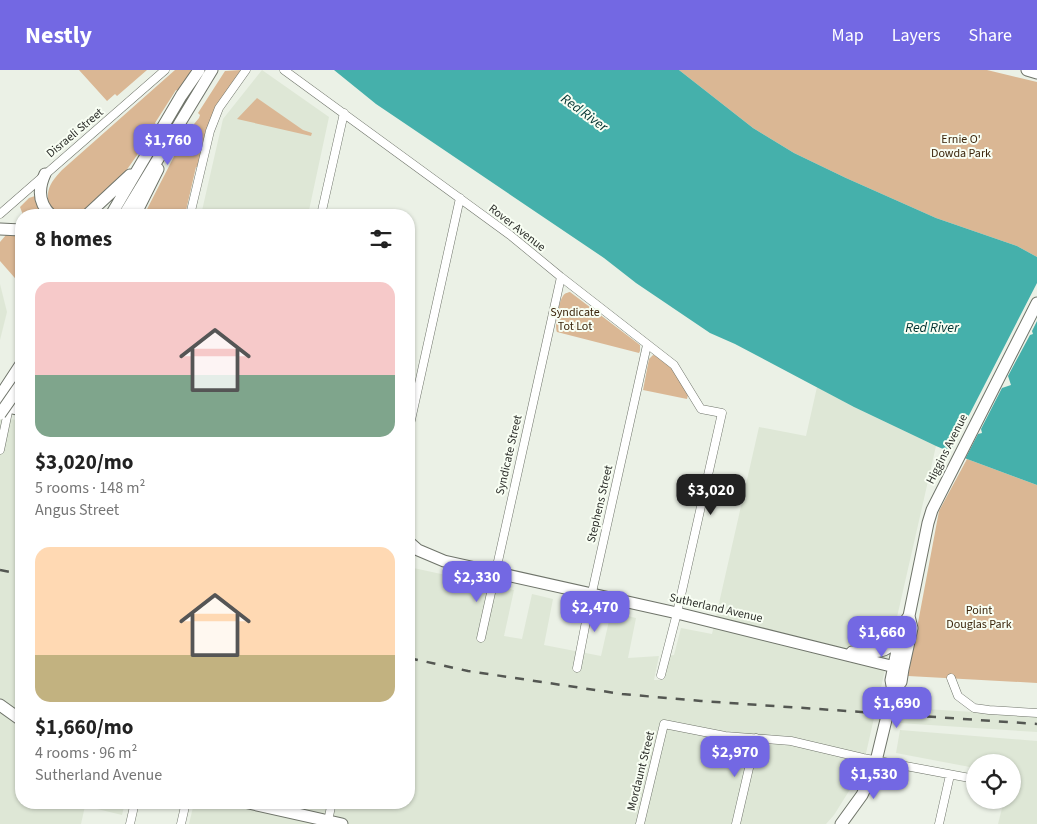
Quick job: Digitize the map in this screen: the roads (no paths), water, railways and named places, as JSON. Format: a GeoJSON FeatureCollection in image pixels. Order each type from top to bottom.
{"type":"FeatureCollection","features":[{"type":"Feature","properties":{"kind":"main road"},"geometry":{"type":"LineString","coordinates":[[115,209],[181,96],[199,70]]}},
{"type":"Feature","properties":{"kind":"main road"},"geometry":{"type":"LineString","coordinates":[[128,209],[212,70]]}},
{"type":"Feature","properties":{"kind":"main road"},"geometry":{"type":"LineString","coordinates":[[1027,70],[1037,72]]}},
{"type":"Feature","properties":{"kind":"main road"},"geometry":{"type":"LineString","coordinates":[[139,209],[176,128]]}},
{"type":"Feature","properties":{"kind":"main road"},"geometry":{"type":"LineString","coordinates":[[93,209],[141,165]]}},
{"type":"Feature","properties":{"kind":"main road"},"geometry":{"type":"LineString","coordinates":[[45,174],[40,184],[40,192],[45,209]]}},
{"type":"Feature","properties":{"kind":"main road"},"geometry":{"type":"LineString","coordinates":[[0,229],[15,230]]}},
{"type":"Feature","properties":{"kind":"main road","name":"Higgins Avenue"},"geometry":{"type":"LineString","coordinates":[[899,668],[902,626],[909,616],[928,523],[935,503],[1037,303]]}},
{"type":"Feature","properties":{"kind":"main road"},"geometry":{"type":"LineString","coordinates":[[0,396],[15,373]]}},
{"type":"Feature","properties":{"kind":"main road"},"geometry":{"type":"LineString","coordinates":[[3,409],[15,392]]}},
{"type":"Feature","properties":{"kind":"main road","name":"Sutherland Avenue"},"geometry":{"type":"LineString","coordinates":[[415,547],[444,561],[592,593],[844,653],[884,650],[893,642],[902,626]]}},
{"type":"Feature","properties":{"kind":"main road","name":"Higgins Avenue"},"geometry":{"type":"LineString","coordinates":[[841,824],[862,795],[876,761],[893,691],[891,680],[899,668],[912,628],[912,620],[909,616]]}},
{"type":"Feature","properties":{"kind":"main road","name":"Sutherland Avenue"},"geometry":{"type":"LineString","coordinates":[[844,653],[851,657],[899,668]]}},
{"type":"Feature","properties":{"kind":"main road"},"geometry":{"type":"LineString","coordinates":[[0,705],[15,716]]}},
{"type":"Feature","properties":{"kind":"main road"},"geometry":{"type":"LineString","coordinates":[[275,809],[342,824]]}},
{"type":"Feature","properties":{"kind":"street","name":"Disraeli Street"},"geometry":{"type":"LineString","coordinates":[[0,214],[165,70]]}},
{"type":"Feature","properties":{"kind":"street"},"geometry":{"type":"LineString","coordinates":[[191,209],[210,131],[219,108],[246,70]]}},
{"type":"Feature","properties":{"kind":"street","name":"Rover Avenue"},"geometry":{"type":"LineString","coordinates":[[284,70],[510,234],[561,277],[674,365],[701,409],[722,413],[677,613]]}},
{"type":"Feature","properties":{"kind":"street"},"geometry":{"type":"LineString","coordinates":[[323,209],[344,113]]}},
{"type":"Feature","properties":{"kind":"street"},"geometry":{"type":"LineString","coordinates":[[415,402],[460,198]]}},
{"type":"Feature","properties":{"kind":"street","name":"Syndicate Street"},"geometry":{"type":"LineString","coordinates":[[481,638],[561,277]]}},
{"type":"Feature","properties":{"kind":"street","name":"Stephens Street"},"geometry":{"type":"LineString","coordinates":[[577,668],[647,345]]}},
{"type":"Feature","properties":{"kind":"street"},"geometry":{"type":"LineString","coordinates":[[0,450],[3,409]]}},
{"type":"Feature","properties":{"kind":"street"},"geometry":{"type":"LineString","coordinates":[[661,675],[677,613]]}},
{"type":"Feature","properties":{"kind":"street"},"geometry":{"type":"LineString","coordinates":[[951,678],[958,696],[974,708],[1037,712]]}},
{"type":"Feature","properties":{"kind":"street","name":"Mordaunt Street"},"geometry":{"type":"LineString","coordinates":[[640,824],[664,724],[726,736],[756,738]]}},
{"type":"Feature","properties":{"kind":"street"},"geometry":{"type":"LineString","coordinates":[[736,824],[756,738],[791,741],[876,761],[966,778]]}},
{"type":"Feature","properties":{"kind":"street"},"geometry":{"type":"LineString","coordinates":[[939,824],[950,775]]}},
{"type":"Feature","properties":{"kind":"street"},"geometry":{"type":"LineString","coordinates":[[130,824],[134,809]]}},
{"type":"Feature","properties":{"kind":"street"},"geometry":{"type":"LineString","coordinates":[[181,824],[184,809]]}},
{"type":"Feature","properties":{"kind":"street"},"geometry":{"type":"LineString","coordinates":[[328,821],[331,809]]}},
{"type":"Feature","properties":{"kind":"water","name":"Red River"},"geometry":{"type":"Polygon","coordinates":[[[334,70],[679,70],[753,128],[794,153],[936,218],[1017,246],[1037,257],[1037,485],[936,446],[854,407],[735,344],[710,333],[636,283],[604,258],[376,104],[334,70]]]}},
{"type":"Feature","properties":{"kind":"railway"},"geometry":{"type":"LineString","coordinates":[[0,570],[15,573]]}},
{"type":"Feature","properties":{"kind":"railway"},"geometry":{"type":"LineString","coordinates":[[415,659],[468,671],[622,694],[1037,724]]}},
{"type":"Feature","properties":{"kind":"park label","name":"Ernie O' Dowda Park"},"geometry":{"type":"Point","coordinates":[961,146]}},
{"type":"Feature","properties":{"kind":"park label","name":"Syndicate Tot Lot"},"geometry":{"type":"Point","coordinates":[575,319]}},
{"type":"Feature","properties":{"kind":"park label","name":"Point Douglas Park"},"geometry":{"type":"Point","coordinates":[979,617]}}]}
